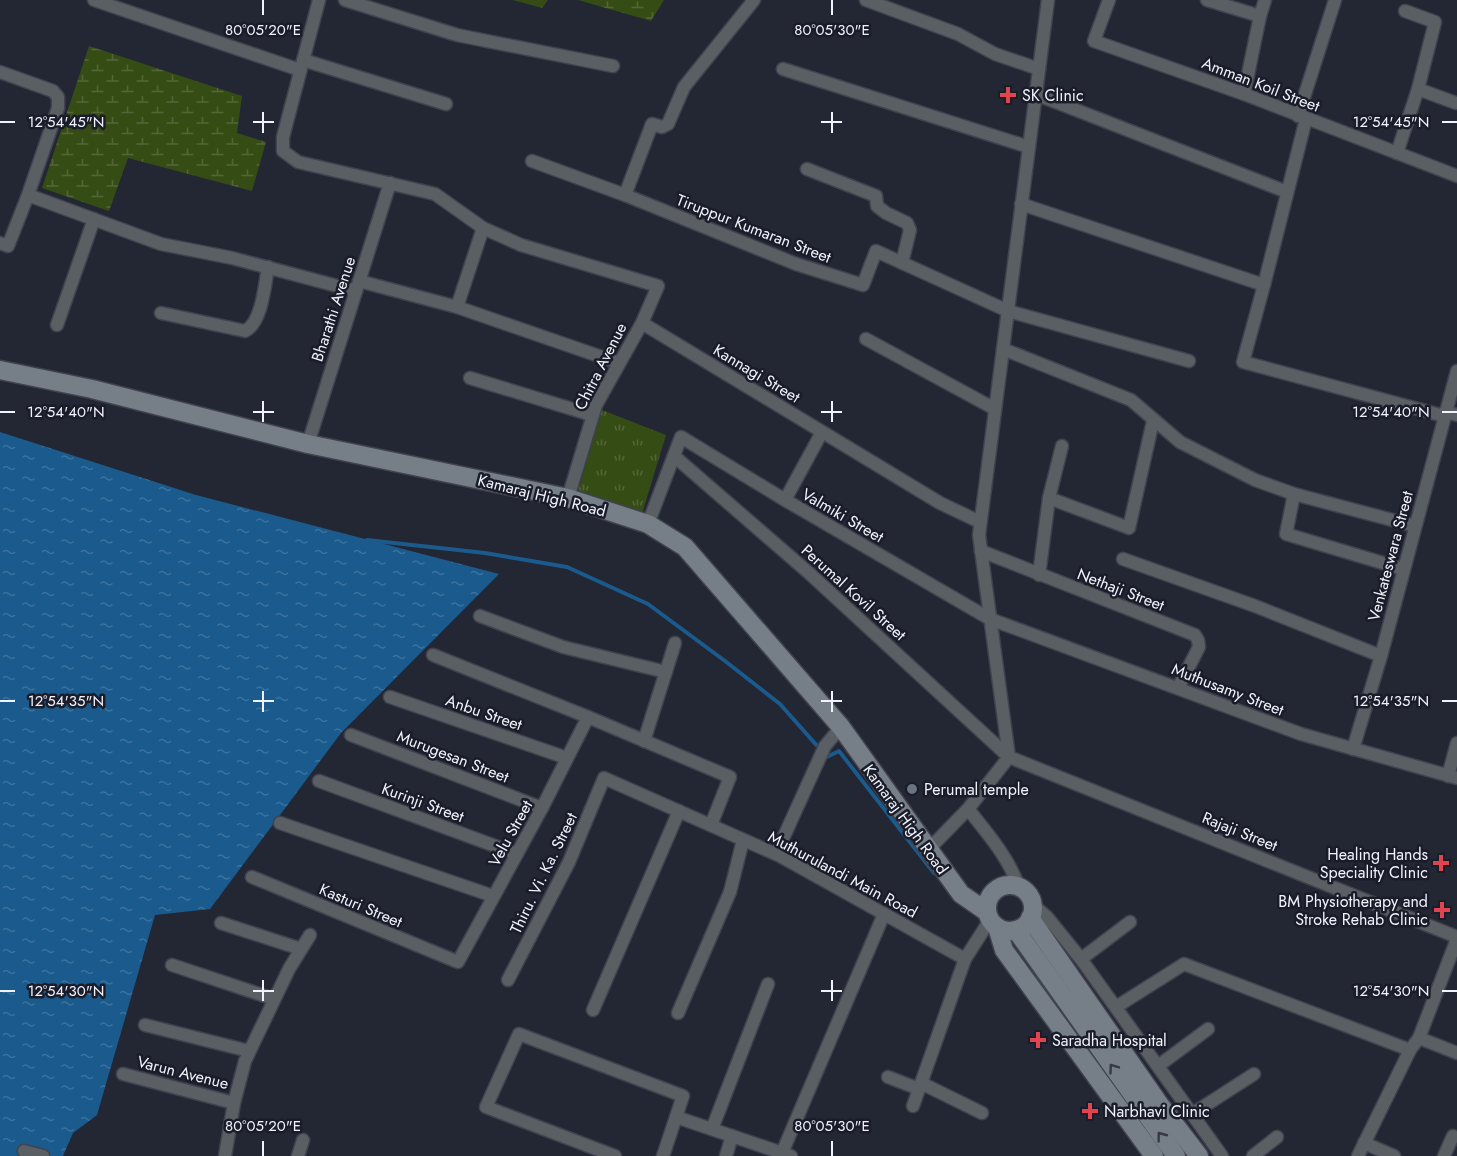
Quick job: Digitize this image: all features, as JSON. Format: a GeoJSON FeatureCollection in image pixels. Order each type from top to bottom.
{"type":"FeatureCollection","features":[{"type":"Feature","properties":{"kind":"street"},"geometry":{"type":"LineString","coordinates":[[94,0],[302,65],[446,104]]}},
{"type":"Feature","properties":{"kind":"street"},"geometry":{"type":"LineString","coordinates":[[319,0],[283,137],[283,151],[298,162],[435,194],[483,228],[457,307]]}},
{"type":"Feature","properties":{"kind":"street"},"geometry":{"type":"LineString","coordinates":[[345,0],[457,35],[613,66]]}},
{"type":"Feature","properties":{"kind":"street"},"geometry":{"type":"LineString","coordinates":[[625,195],[652,124],[662,127],[668,124],[684,87],[754,0]]}},
{"type":"Feature","properties":{"kind":"street"},"geometry":{"type":"LineString","coordinates":[[866,0],[958,34],[995,54],[1039,69]]}},
{"type":"Feature","properties":{"kind":"street","name":"Amman Koil Street"},"geometry":{"type":"LineString","coordinates":[[1108,0],[1094,41],[1244,94],[1457,176]]}},
{"type":"Feature","properties":{"kind":"street"},"geometry":{"type":"LineString","coordinates":[[1208,0],[1260,16]]}},
{"type":"Feature","properties":{"kind":"street"},"geometry":{"type":"LineString","coordinates":[[1244,94],[1265,0]]}},
{"type":"Feature","properties":{"kind":"street"},"geometry":{"type":"LineString","coordinates":[[1335,0],[1302,117],[1287,192],[1243,362],[1449,414]]}},
{"type":"Feature","properties":{"kind":"street"},"geometry":{"type":"LineString","coordinates":[[936,861],[968,809],[1009,757],[979,535],[1046,1]]}},
{"type":"Feature","properties":{"kind":"street"},"geometry":{"type":"LineString","coordinates":[[1397,153],[1418,89],[1435,22],[1405,11]]}},
{"type":"Feature","properties":{"kind":"street"},"geometry":{"type":"LineString","coordinates":[[783,69],[1029,147]]}},
{"type":"Feature","properties":{"kind":"street"},"geometry":{"type":"LineString","coordinates":[[0,72],[53,91],[58,97],[58,108],[8,246],[0,243]]}},
{"type":"Feature","properties":{"kind":"street"},"geometry":{"type":"LineString","coordinates":[[1418,89],[1456,103]]}},
{"type":"Feature","properties":{"kind":"street"},"geometry":{"type":"LineString","coordinates":[[1035,94],[1287,192]]}},
{"type":"Feature","properties":{"kind":"street","name":"Tiruppur Kumaran Street"},"geometry":{"type":"LineString","coordinates":[[532,161],[625,195],[796,264],[863,285],[876,251],[1008,311],[1189,361]]}},
{"type":"Feature","properties":{"kind":"street"},"geometry":{"type":"LineString","coordinates":[[807,169],[876,196],[877,206],[907,224],[909,230],[902,263]]}},
{"type":"Feature","properties":{"kind":"street","name":"Bharathi Avenue"},"geometry":{"type":"LineString","coordinates":[[308,444],[390,183]]}},
{"type":"Feature","properties":{"kind":"street"},"geometry":{"type":"LineString","coordinates":[[28,195],[161,244],[457,307],[619,363]]}},
{"type":"Feature","properties":{"kind":"street"},"geometry":{"type":"LineString","coordinates":[[1021,204],[1264,285]]}},
{"type":"Feature","properties":{"kind":"street"},"geometry":{"type":"LineString","coordinates":[[57,326],[94,219]]}},
{"type":"Feature","properties":{"kind":"street","name":"Chitra Avenue"},"geometry":{"type":"LineString","coordinates":[[483,228],[521,244],[658,286],[642,323],[596,405],[568,498]]}},
{"type":"Feature","properties":{"kind":"street"},"geometry":{"type":"LineString","coordinates":[[161,312],[245,331],[252,327],[257,318],[268,267]]}},
{"type":"Feature","properties":{"kind":"street","name":"Kannagi Street"},"geometry":{"type":"LineString","coordinates":[[642,323],[940,503],[981,522]]}},
{"type":"Feature","properties":{"kind":"street"},"geometry":{"type":"LineString","coordinates":[[866,339],[995,409]]}},
{"type":"Feature","properties":{"kind":"street"},"geometry":{"type":"LineString","coordinates":[[1003,349],[1131,400],[1180,442],[1255,480],[1294,494],[1415,526]]}},
{"type":"Feature","properties":{"kind":"street","name":"Kamaraj High Road"},"geometry":{"type":"LineString","coordinates":[[0,370],[92,389],[308,444],[568,498],[648,524],[685,547],[841,726],[961,894],[991,920]]}},
{"type":"Feature","properties":{"kind":"street","name":"Venkateswara Street"},"geometry":{"type":"LineString","coordinates":[[1353,749],[1381,656],[1415,526],[1449,414],[1457,371]]}},
{"type":"Feature","properties":{"kind":"street"},"geometry":{"type":"LineString","coordinates":[[470,378],[592,415]]}},
{"type":"Feature","properties":{"kind":"street"},"geometry":{"type":"LineString","coordinates":[[1049,498],[1129,528],[1153,421]]}},
{"type":"Feature","properties":{"kind":"street"},"geometry":{"type":"LineString","coordinates":[[784,500],[822,432]]}},
{"type":"Feature","properties":{"kind":"street","name":"Valmiki Street"},"geometry":{"type":"LineString","coordinates":[[674,456],[681,437],[784,500],[990,619]]}},
{"type":"Feature","properties":{"kind":"street"},"geometry":{"type":"LineString","coordinates":[[1039,574],[1049,498],[1062,446]]}},
{"type":"Feature","properties":{"kind":"street"},"geometry":{"type":"LineString","coordinates":[[648,524],[674,456]]}},
{"type":"Feature","properties":{"kind":"street","name":"Perumal Kovil Street"},"geometry":{"type":"LineString","coordinates":[[674,456],[809,573],[1009,757]]}},
{"type":"Feature","properties":{"kind":"street"},"geometry":{"type":"LineString","coordinates":[[1294,494],[1286,534],[1403,569]]}},
{"type":"Feature","properties":{"kind":"street","name":"Nethaji Street"},"geometry":{"type":"LineString","coordinates":[[981,550],[1195,635],[1199,647],[1178,688]]}},
{"type":"Feature","properties":{"kind":"street"},"geometry":{"type":"LineString","coordinates":[[1123,559],[1255,606],[1381,656]]}},
{"type":"Feature","properties":{"kind":"street"},"geometry":{"type":"LineString","coordinates":[[480,616],[563,647],[666,672]]}},
{"type":"Feature","properties":{"kind":"street","name":"Muthusamy Street"},"geometry":{"type":"LineString","coordinates":[[990,619],[1300,734],[1453,777]]}},
{"type":"Feature","properties":{"kind":"street"},"geometry":{"type":"LineString","coordinates":[[644,741],[675,643]]}},
{"type":"Feature","properties":{"kind":"street"},"geometry":{"type":"LineString","coordinates":[[433,655],[730,777],[711,825]]}},
{"type":"Feature","properties":{"kind":"street","name":"Anbu Street"},"geometry":{"type":"LineString","coordinates":[[390,697],[567,758]]}},
{"type":"Feature","properties":{"kind":"street","name":"Velu Street"},"geometry":{"type":"LineString","coordinates":[[458,963],[542,808],[588,717]]}},
{"type":"Feature","properties":{"kind":"street"},"geometry":{"type":"LineString","coordinates":[[776,854],[822,752],[841,726]]}},
{"type":"Feature","properties":{"kind":"street","name":"Murugesan Street"},"geometry":{"type":"LineString","coordinates":[[351,735],[542,808]]}},
{"type":"Feature","properties":{"kind":"street"},"geometry":{"type":"LineString","coordinates":[[1453,777],[1457,743]]}},
{"type":"Feature","properties":{"kind":"street","name":"Rajaji Street"},"geometry":{"type":"LineString","coordinates":[[1009,757],[1457,938]]}},
{"type":"Feature","properties":{"kind":"street","name":"Muthurulandi Main Road"},"geometry":{"type":"LineString","coordinates":[[604,778],[776,854],[965,959]]}},
{"type":"Feature","properties":{"kind":"street","name":"Thiru. Vi. Ka. Street"},"geometry":{"type":"LineString","coordinates":[[508,980],[569,862],[604,778]]}},
{"type":"Feature","properties":{"kind":"street","name":"Kurinji Street"},"geometry":{"type":"LineString","coordinates":[[319,780],[517,854]]}},
{"type":"Feature","properties":{"kind":"street"},"geometry":{"type":"LineString","coordinates":[[968,809],[1007,860],[1019,887],[1028,894],[1026,918],[1154,1111],[1176,1156]]}},
{"type":"Feature","properties":{"kind":"street"},"geometry":{"type":"LineString","coordinates":[[593,1010],[679,811]]}},
{"type":"Feature","properties":{"kind":"street"},"geometry":{"type":"LineString","coordinates":[[280,823],[493,896]]}},
{"type":"Feature","properties":{"kind":"street"},"geometry":{"type":"LineString","coordinates":[[678,1012],[730,892],[743,840]]}},
{"type":"Feature","properties":{"kind":"street","name":"Kasturi Street"},"geometry":{"type":"LineString","coordinates":[[252,877],[458,963]]}},
{"type":"Feature","properties":{"kind":"street"},"geometry":{"type":"LineString","coordinates":[[1019,887],[1007,885],[994,891],[989,897],[991,920],[1004,950],[1154,1156]]}},
{"type":"Feature","properties":{"kind":"street"},"geometry":{"type":"LineString","coordinates":[[676,1117],[786,1154],[884,914]]}},
{"type":"Feature","properties":{"kind":"street"},"geometry":{"type":"LineString","coordinates":[[991,920],[1009,931],[1026,918],[1047,917],[1081,959],[1222,1156]]}},
{"type":"Feature","properties":{"kind":"street"},"geometry":{"type":"LineString","coordinates":[[913,1106],[965,959],[991,920]]}},
{"type":"Feature","properties":{"kind":"street"},"geometry":{"type":"LineString","coordinates":[[1081,959],[1130,922]]}},
{"type":"Feature","properties":{"kind":"street"},"geometry":{"type":"LineString","coordinates":[[221,923],[301,949]]}},
{"type":"Feature","properties":{"kind":"street"},"geometry":{"type":"LineString","coordinates":[[225,1156],[234,1103],[245,1061],[274,999],[310,935]]}},
{"type":"Feature","properties":{"kind":"street"},"geometry":{"type":"LineString","coordinates":[[1358,1156],[1410,1050],[1419,1038],[1457,938]]}},
{"type":"Feature","properties":{"kind":"street"},"geometry":{"type":"LineString","coordinates":[[1116,1007],[1184,964],[1410,1050]]}},
{"type":"Feature","properties":{"kind":"street"},"geometry":{"type":"LineString","coordinates":[[172,965],[274,999]]}},
{"type":"Feature","properties":{"kind":"street"},"geometry":{"type":"LineString","coordinates":[[712,1129],[768,984]]}},
{"type":"Feature","properties":{"kind":"street"},"geometry":{"type":"LineString","coordinates":[[145,1025],[249,1051]]}},
{"type":"Feature","properties":{"kind":"street"},"geometry":{"type":"LineString","coordinates":[[1158,1066],[1209,1029]]}},
{"type":"Feature","properties":{"kind":"street"},"geometry":{"type":"LineString","coordinates":[[615,1156],[486,1107],[519,1034],[683,1096],[663,1156]]}},
{"type":"Feature","properties":{"kind":"street"},"geometry":{"type":"LineString","coordinates":[[1419,1038],[1457,1053]]}},
{"type":"Feature","properties":{"kind":"street","name":"Varun Avenue"},"geometry":{"type":"LineString","coordinates":[[123,1074],[234,1103]]}},
{"type":"Feature","properties":{"kind":"street"},"geometry":{"type":"LineString","coordinates":[[1192,1114],[1254,1074]]}},
{"type":"Feature","properties":{"kind":"street"},"geometry":{"type":"LineString","coordinates":[[888,1077],[920,1086],[982,1113]]}},
{"type":"Feature","properties":{"kind":"street"},"geometry":{"type":"LineString","coordinates":[[1154,1111],[1199,1156]]}},
{"type":"Feature","properties":{"kind":"street"},"geometry":{"type":"LineString","coordinates":[[726,1156],[732,1136]]}},
{"type":"Feature","properties":{"kind":"street"},"geometry":{"type":"LineString","coordinates":[[1444,1156],[1454,1136]]}},
{"type":"Feature","properties":{"kind":"street"},"geometry":{"type":"LineString","coordinates":[[1253,1156],[1277,1137]]}},
{"type":"Feature","properties":{"kind":"street"},"geometry":{"type":"LineString","coordinates":[[298,1156],[303,1140]]}},
{"type":"Feature","properties":{"kind":"street"},"geometry":{"type":"LineString","coordinates":[[1364,1143],[1394,1156]]}},
{"type":"Feature","properties":{"kind":"street"},"geometry":{"type":"LineString","coordinates":[[24,1151],[43,1156]]}},
{"type":"Feature","properties":{"kind":"green space"},"geometry":{"type":"Polygon","coordinates":[[[513,0],[548,0],[542,8],[513,0]]]}},
{"type":"Feature","properties":{"kind":"green space"},"geometry":{"type":"Polygon","coordinates":[[[578,0],[664,0],[651,21],[578,0]]]}},
{"type":"Feature","properties":{"kind":"green space"},"geometry":{"type":"Polygon","coordinates":[[[89,46],[242,96],[237,133],[266,142],[252,191],[128,158],[109,211],[42,188],[89,46]]]}},
{"type":"Feature","properties":{"kind":"green space"},"geometry":{"type":"Polygon","coordinates":[[[602,410],[666,435],[641,517],[576,498],[602,410]]]}},
{"type":"Feature","properties":{"kind":"water"},"geometry":{"type":"Polygon","coordinates":[[[0,432],[196,495],[499,574],[341,733],[210,909],[155,915],[97,1115],[73,1133],[63,1156],[0,1156],[0,432]]]}},
{"type":"Feature","properties":{"kind":"waterway"},"geometry":{"type":"LineString","coordinates":[[367,540],[485,553],[567,567],[648,604],[780,704],[827,757],[839,751],[934,873],[937,870]]}},
{"type":"Feature","properties":{"kind":"waterway"},"geometry":{"type":"LineString","coordinates":[[1032,973],[1081,1038]]}},
{"type":"Feature","properties":{"kind":"waterway"},"geometry":{"type":"LineString","coordinates":[[1144,1127],[1156,1143]]}},
{"type":"Feature","properties":{"kind":"place","name":"SK Clinic"},"geometry":{"type":"Point","coordinates":[1008,95]}},
{"type":"Feature","properties":{"kind":"place","name":"Perumal temple"},"geometry":{"type":"Point","coordinates":[912,789]}},
{"type":"Feature","properties":{"kind":"place","name":"Healing Hands Speciality Clinic"},"geometry":{"type":"Point","coordinates":[1441,863]}},
{"type":"Feature","properties":{"kind":"place","name":"BM Physiotherapy and Stroke Rehab Clinic"},"geometry":{"type":"Point","coordinates":[1442,910]}},
{"type":"Feature","properties":{"kind":"place","name":"Saradha Hospital"},"geometry":{"type":"Point","coordinates":[1038,1040]}},
{"type":"Feature","properties":{"kind":"place","name":"Narbhavi Clinic"},"geometry":{"type":"Point","coordinates":[1090,1111]}}]}
